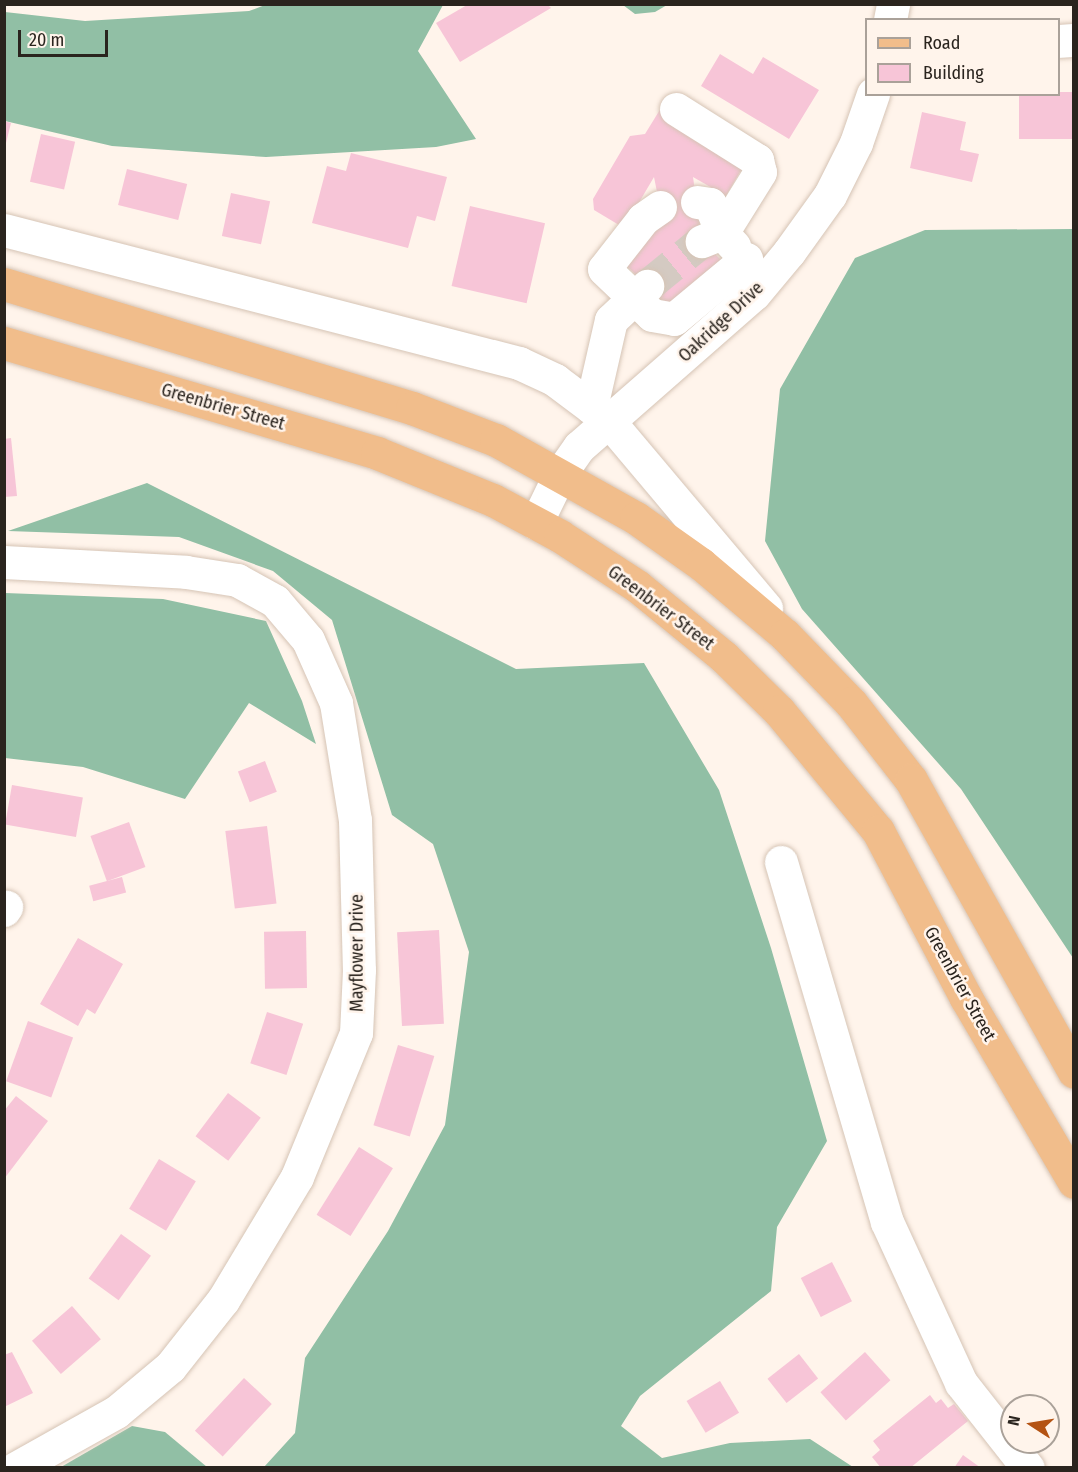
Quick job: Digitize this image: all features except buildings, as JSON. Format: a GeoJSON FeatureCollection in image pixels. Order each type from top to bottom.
{"type":"FeatureCollection","features":[{"type":"Feature","properties":{"kind":"main road"},"geometry":{"type":"LineString","coordinates":[[4,284],[412,408],[496,440],[636,518],[701,564],[785,635],[850,703],[911,780],[1074,1072]]}},
{"type":"Feature","properties":{"kind":"main road","name":"Greenbrier Street"},"geometry":{"type":"LineString","coordinates":[[4,343],[377,453],[493,500],[536,523],[636,586],[724,657],[779,711],[836,776],[878,831],[966,998],[1074,1182]]}},
{"type":"Feature","properties":{"kind":"street","name":"Oakridge Drive"},"geometry":{"type":"LineString","coordinates":[[536,523],[560,474],[599,413],[699,345],[756,269],[830,195],[856,143],[872,96]]}},
{"type":"Feature","properties":{"kind":"street"},"geometry":{"type":"LineString","coordinates":[[676,109],[757,160],[760,172],[754,186],[712,237]]}},
{"type":"Feature","properties":{"kind":"street"},"geometry":{"type":"LineString","coordinates":[[697,202],[710,204],[712,237]]}},
{"type":"Feature","properties":{"kind":"street"},"geometry":{"type":"LineString","coordinates":[[660,207],[643,219],[604,269],[640,293],[652,315],[674,319],[699,345]]}},
{"type":"Feature","properties":{"kind":"street"},"geometry":{"type":"LineString","coordinates":[[4,230],[519,363],[555,380],[599,413],[818,672]]}},
{"type":"Feature","properties":{"kind":"street"},"geometry":{"type":"LineString","coordinates":[[674,319],[756,269],[712,237]]}},
{"type":"Feature","properties":{"kind":"street"},"geometry":{"type":"LineString","coordinates":[[599,413],[611,320],[640,293]]}},
{"type":"Feature","properties":{"kind":"street","name":"Mayflower Drive"},"geometry":{"type":"LineString","coordinates":[[4,562],[186,572],[237,580],[275,601],[308,640],[336,704],[355,820],[359,970],[356,1033],[297,1177],[223,1300],[170,1367],[116,1412],[16,1467]]}},
{"type":"Feature","properties":{"kind":"street"},"geometry":{"type":"LineString","coordinates":[[781,862],[887,1222],[960,1383],[1028,1467]]}},
{"type":"Feature","properties":{"kind":"green space"},"geometry":{"type":"Polygon","coordinates":[[[265,5],[443,5],[418,51],[476,139],[436,147],[266,157],[112,146],[5,121],[5,12],[85,21],[249,11],[265,5]]]}},
{"type":"Feature","properties":{"kind":"green space"},"geometry":{"type":"Polygon","coordinates":[[[623,5],[667,5],[655,12],[635,14],[623,5]]]}},
{"type":"Feature","properties":{"kind":"green space"},"geometry":{"type":"Polygon","coordinates":[[[1074,229],[1073,958],[961,789],[802,609],[765,541],[780,389],[855,258],[925,230],[1074,229]]]}},
{"type":"Feature","properties":{"kind":"green space"},"geometry":{"type":"Polygon","coordinates":[[[147,483],[516,669],[644,663],[719,790],[771,948],[827,1141],[777,1227],[771,1291],[640,1396],[621,1426],[662,1458],[730,1443],[810,1439],[853,1467],[264,1467],[295,1433],[305,1358],[388,1231],[445,1125],[469,952],[433,844],[392,815],[332,620],[273,571],[179,537],[8,531],[147,483]]]}},
{"type":"Feature","properties":{"kind":"green space"},"geometry":{"type":"Polygon","coordinates":[[[5,593],[163,599],[266,621],[302,701],[316,744],[249,703],[185,799],[83,767],[5,758],[5,593]]]}},
{"type":"Feature","properties":{"kind":"green space"},"geometry":{"type":"Polygon","coordinates":[[[132,1426],[165,1432],[207,1467],[61,1467],[132,1426]]]}},
{"type":"Feature","properties":{"kind":"tunnel"},"geometry":{"type":"LineString","coordinates":[[647,286],[702,241]]}}]}
